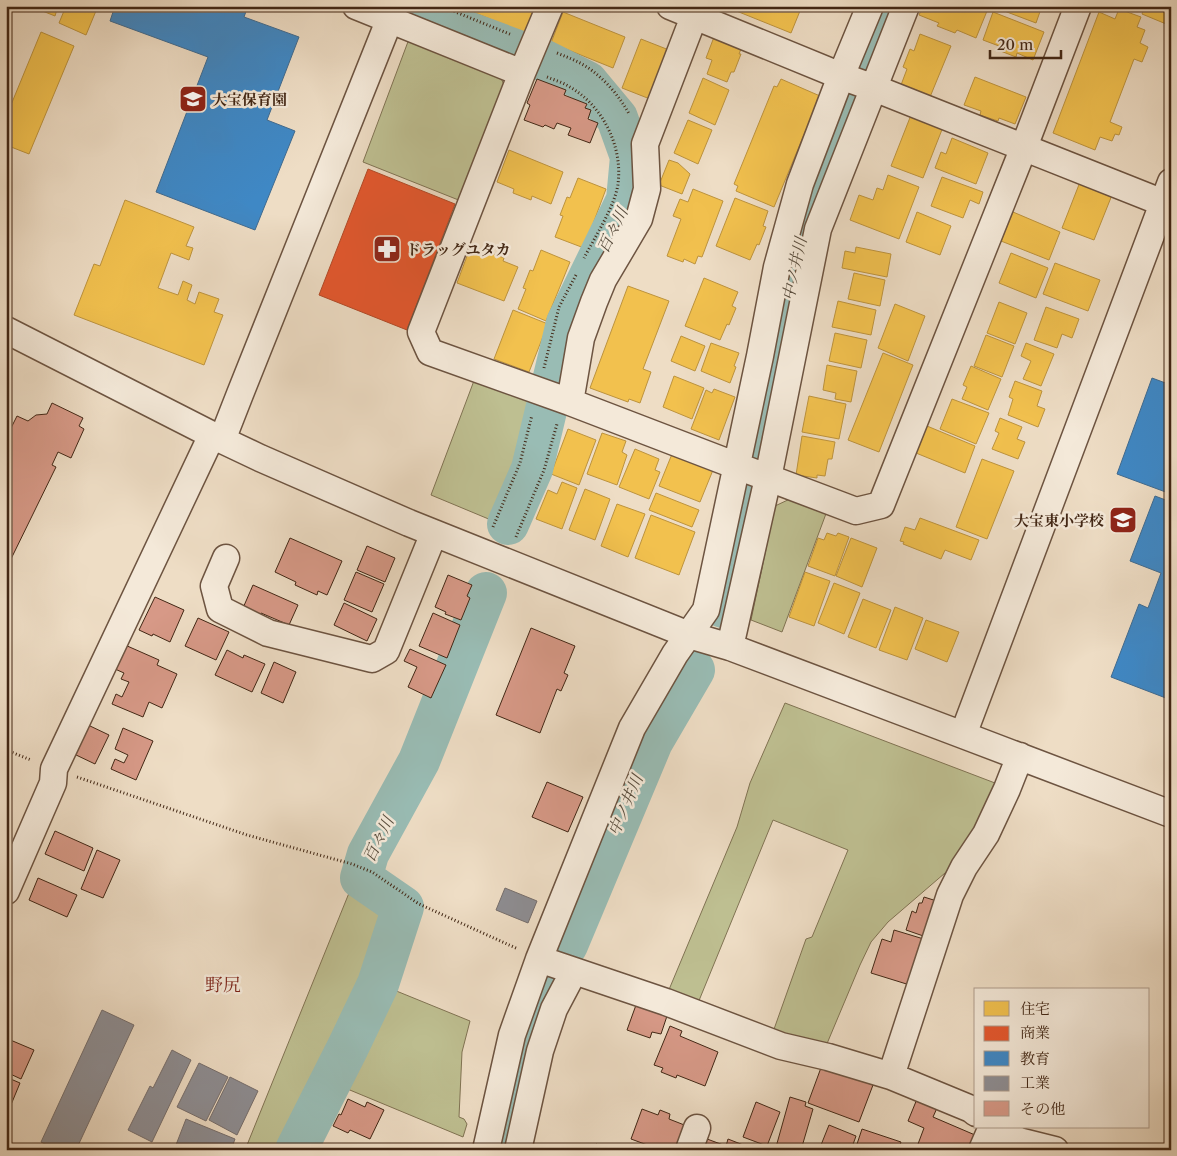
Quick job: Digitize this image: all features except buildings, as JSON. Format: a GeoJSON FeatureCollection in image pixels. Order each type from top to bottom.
{"type":"FeatureCollection","features":[{"type":"Feature","properties":{"kind":"street"},"geometry":{"type":"LineString","coordinates":[[356,6],[393,13],[410,27],[526,63]]}},
{"type":"Feature","properties":{"kind":"street"},"geometry":{"type":"LineString","coordinates":[[550,6],[421,332],[430,352],[555,396],[856,511],[880,505],[1024,147],[1078,6]]}},
{"type":"Feature","properties":{"kind":"street"},"geometry":{"type":"LineString","coordinates":[[670,6],[696,11],[841,76],[1024,147],[1168,197],[963,734]]}},
{"type":"Feature","properties":{"kind":"street"},"geometry":{"type":"LineString","coordinates":[[486,1150],[512,1035],[538,959],[632,728],[675,654],[706,610],[782,248],[800,184],[870,6]]}},
{"type":"Feature","properties":{"kind":"street"},"geometry":{"type":"LineString","coordinates":[[730,647],[768,478],[818,229],[906,6]]}},
{"type":"Feature","properties":{"kind":"street"},"geometry":{"type":"LineString","coordinates":[[555,396],[581,338],[603,280],[640,219],[647,189],[645,144],[696,11]]}},
{"type":"Feature","properties":{"kind":"street"},"geometry":{"type":"LineString","coordinates":[[6,891],[53,783],[54,769],[240,394],[393,13]]}},
{"type":"Feature","properties":{"kind":"street"},"geometry":{"type":"LineString","coordinates":[[6,330],[217,438],[434,533],[690,635],[730,647],[1171,814]]}},
{"type":"Feature","properties":{"kind":"street"},"geometry":{"type":"LineString","coordinates":[[226,558],[214,586],[220,609],[265,643],[372,659],[386,651],[434,533]]}},
{"type":"Feature","properties":{"kind":"street"},"geometry":{"type":"LineString","coordinates":[[891,1076],[950,895],[964,867],[986,834],[1008,789],[1020,756]]}},
{"type":"Feature","properties":{"kind":"street"},"geometry":{"type":"LineString","coordinates":[[538,959],[666,1002],[781,1046],[828,1057],[891,1076],[974,1111]]}},
{"type":"Feature","properties":{"kind":"street"},"geometry":{"type":"LineString","coordinates":[[518,1150],[540,1051],[554,1009],[574,970]]}},
{"type":"Feature","properties":{"kind":"street"},"geometry":{"type":"LineString","coordinates":[[982,1150],[993,1128]]}},
{"type":"Feature","properties":{"kind":"street"},"geometry":{"type":"LineString","coordinates":[[995,1128],[1019,1141],[1055,1150]]}},
{"type":"Feature","properties":{"kind":"path"},"geometry":{"type":"LineString","coordinates":[[526,63],[569,86],[584,97],[599,113],[615,146],[619,166],[618,185],[612,204],[581,264]]}},
{"type":"Feature","properties":{"kind":"path"},"geometry":{"type":"LineString","coordinates":[[516,537],[544,470],[555,396],[559,307],[577,273]]}},
{"type":"Feature","properties":{"kind":"path"},"geometry":{"type":"LineString","coordinates":[[493,527],[520,463],[555,396]]}},
{"type":"Feature","properties":{"kind":"path"},"geometry":{"type":"LineString","coordinates":[[6,750],[54,769],[247,836],[352,864],[372,872],[419,904],[538,959]]}},
{"type":"Feature","properties":{"kind":"green space"},"geometry":{"type":"Polygon","coordinates":[[[409,39],[500,76],[506,89],[461,201],[363,162],[409,39]]]}},
{"type":"Feature","properties":{"kind":"green space"},"geometry":{"type":"Polygon","coordinates":[[[475,378],[530,399],[514,463],[491,520],[431,495],[475,378]]]}},
{"type":"Feature","properties":{"kind":"green space"},"geometry":{"type":"Polygon","coordinates":[[[792,498],[827,511],[782,632],[751,620],[775,506],[792,498]]]}},
{"type":"Feature","properties":{"kind":"green space"},"geometry":{"type":"Polygon","coordinates":[[[785,703],[995,783],[998,791],[952,867],[888,922],[871,942],[826,1046],[773,1032],[806,939],[812,937],[848,850],[773,820],[698,1003],[668,992],[737,827],[750,783],[785,703]]]}},
{"type":"Feature","properties":{"kind":"green space"},"geometry":{"type":"Polygon","coordinates":[[[345,868],[354,870],[357,884],[393,910],[367,987],[285,1150],[245,1150],[349,893],[345,868]]]}},
{"type":"Feature","properties":{"kind":"green space"},"geometry":{"type":"Polygon","coordinates":[[[389,988],[470,1021],[462,1052],[459,1117],[464,1119],[467,1124],[463,1137],[345,1088],[389,988]]]}},
{"type":"Feature","properties":{"kind":"waterway","name":"中ノ井川"},"geometry":{"type":"LineString","coordinates":[[868,60],[889,6]]}},
{"type":"Feature","properties":{"kind":"waterway","name":"百々川"},"geometry":{"type":"LineString","coordinates":[[421,15],[545,61],[587,82],[617,118],[631,157],[627,200],[567,323],[532,469],[508,524]]}},
{"type":"Feature","properties":{"kind":"waterway","name":"中ノ井川"},"geometry":{"type":"LineString","coordinates":[[758,444],[804,222],[852,101]]}},
{"type":"Feature","properties":{"kind":"waterway","name":"中ノ井川"},"geometry":{"type":"LineString","coordinates":[[723,607],[747,498]]}},
{"type":"Feature","properties":{"kind":"waterway","name":"百々川"},"geometry":{"type":"LineString","coordinates":[[296,1150],[378,984],[403,907],[361,878],[368,854],[419,761],[486,593]]}},
{"type":"Feature","properties":{"kind":"waterway","name":"中ノ井川"},"geometry":{"type":"LineString","coordinates":[[567,945],[652,742],[694,670]]}},
{"type":"Feature","properties":{"kind":"waterway","name":"中ノ井川"},"geometry":{"type":"LineString","coordinates":[[505,1150],[521,1071],[551,983]]}},
{"type":"Feature","properties":{"kind":"place","name":"大宝保育園"},"geometry":{"type":"Point","coordinates":[193,99]}},
{"type":"Feature","properties":{"kind":"place","name":"ドラッグユタカ"},"geometry":{"type":"Point","coordinates":[387,249]}},
{"type":"Feature","properties":{"kind":"place","name":"大宝東小学校"},"geometry":{"type":"Point","coordinates":[1123,520]}},
{"type":"Feature","properties":{"kind":"district","name":"野尻"},"geometry":{"type":"Point","coordinates":[223,985]}}]}
